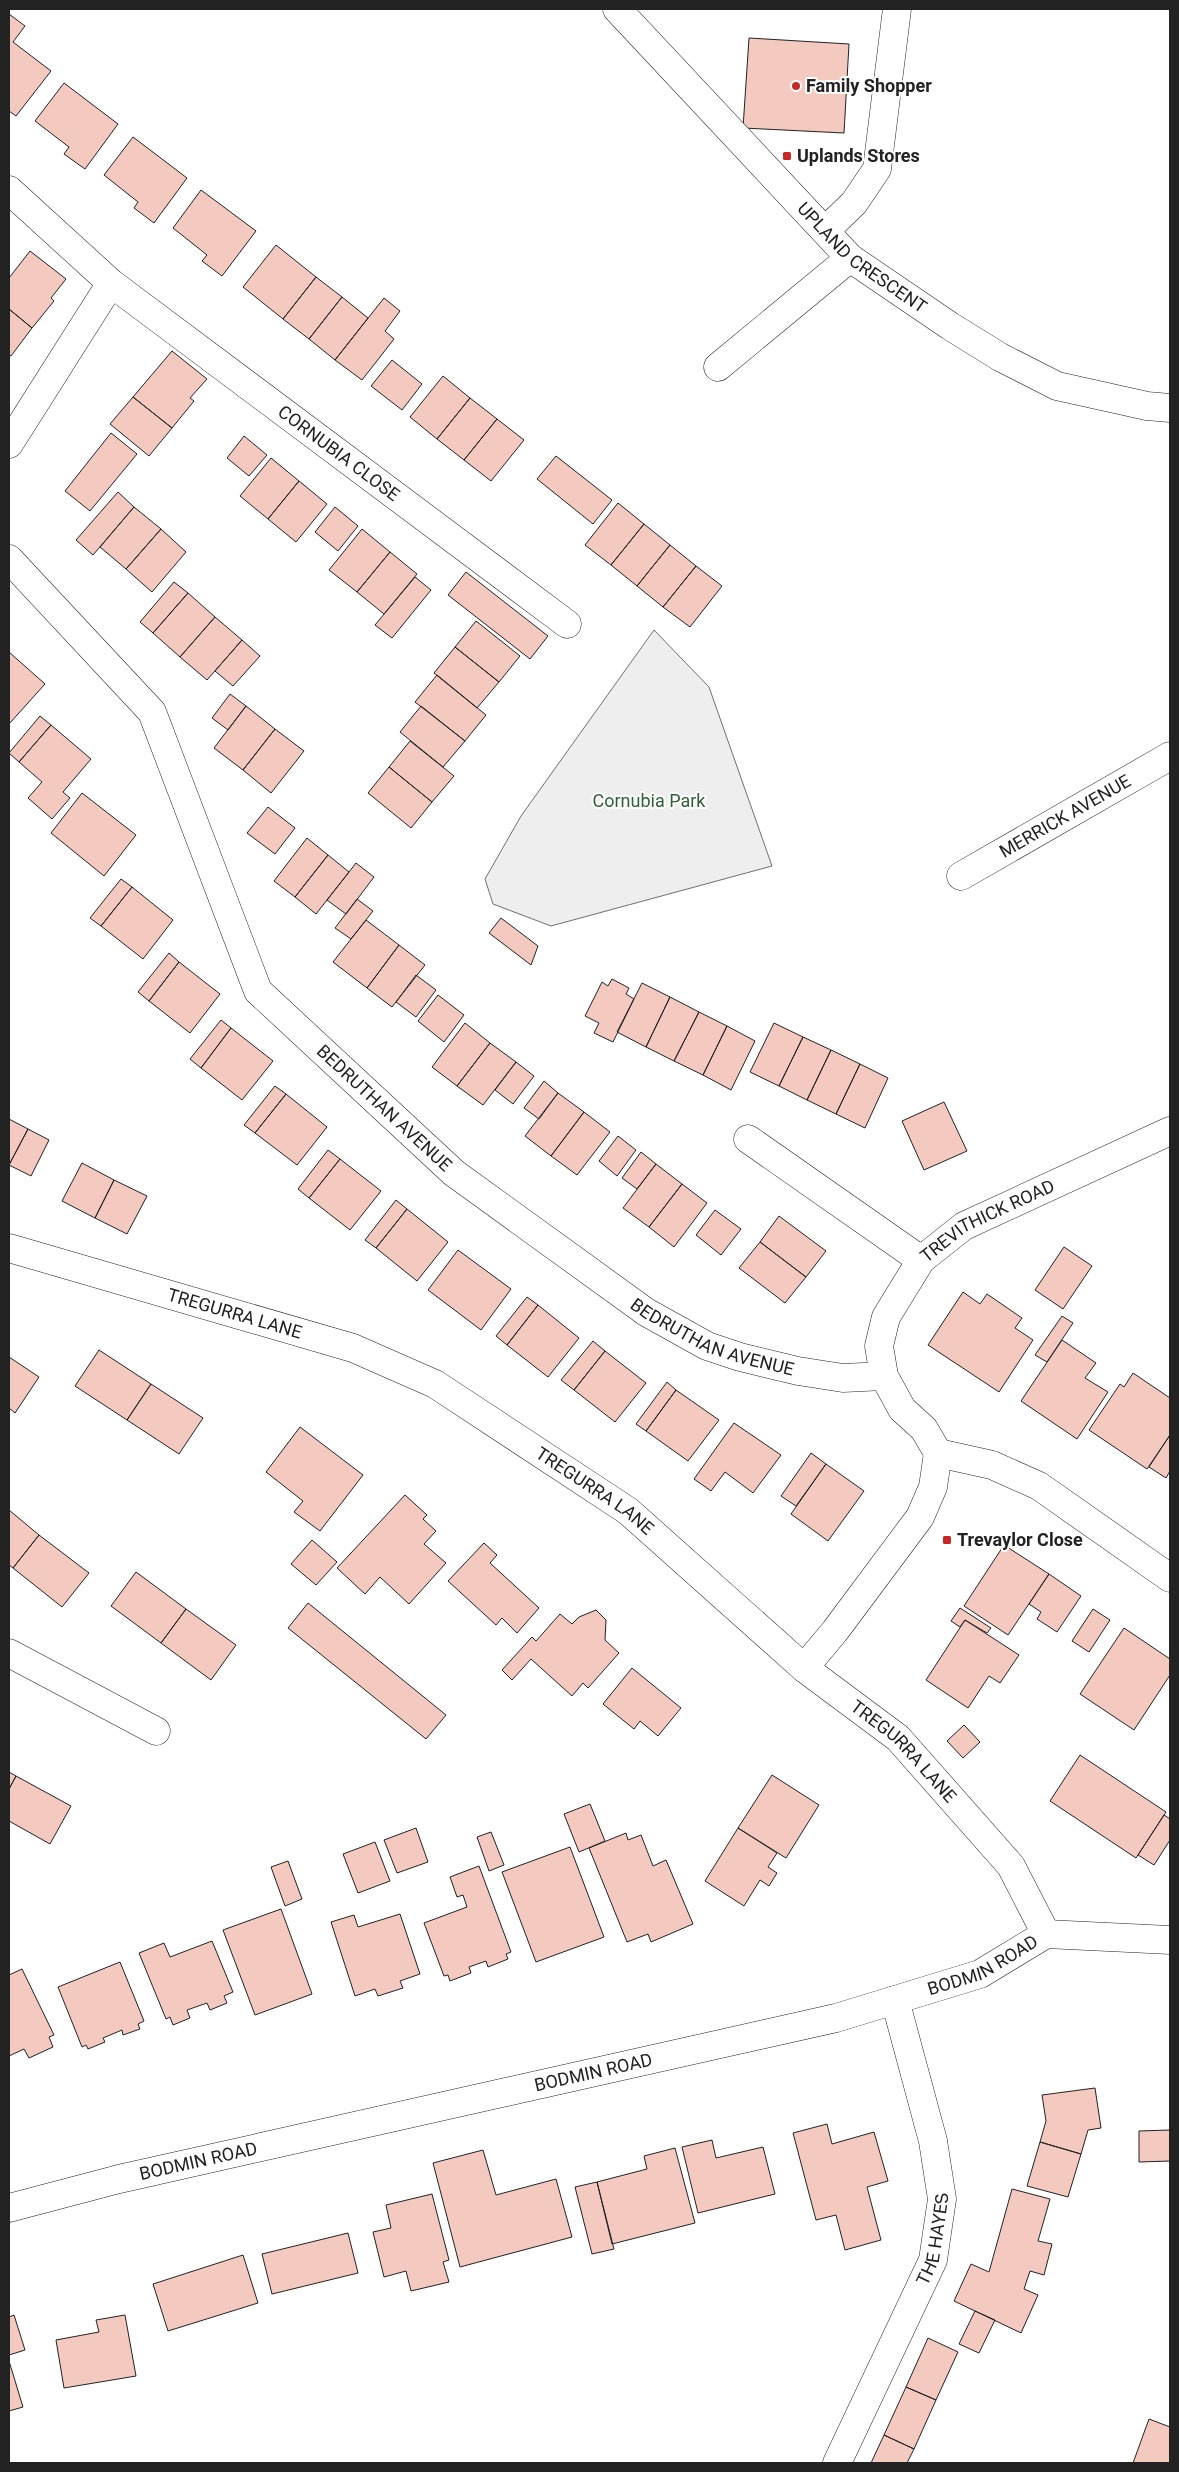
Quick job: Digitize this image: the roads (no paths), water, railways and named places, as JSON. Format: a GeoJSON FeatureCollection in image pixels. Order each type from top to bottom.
{"type":"FeatureCollection","features":[{"type":"Feature","properties":{"kind":"street","name":"UPLAND CRESCENT"},"geometry":{"type":"LineString","coordinates":[[617,9],[826,230],[850,258],[950,326],[1000,357],[1057,386],[1147,406],[1170,408]]}},
{"type":"Feature","properties":{"kind":"street"},"geometry":{"type":"LineString","coordinates":[[826,230],[854,203],[877,168],[897,9]]}},
{"type":"Feature","properties":{"kind":"street","name":"CORNUBIA CLOSE"},"geometry":{"type":"LineString","coordinates":[[9,190],[112,284],[567,624]]}},
{"type":"Feature","properties":{"kind":"street"},"geometry":{"type":"LineString","coordinates":[[718,367],[850,258]]}},
{"type":"Feature","properties":{"kind":"street"},"geometry":{"type":"LineString","coordinates":[[9,444],[112,284]]}},
{"type":"Feature","properties":{"kind":"street","name":"BEDRUTHAN AVENUE"},"geometry":{"type":"LineString","coordinates":[[9,559],[152,712],[258,991],[454,1173],[646,1312],[707,1346],[740,1357],[798,1371],[843,1378],[884,1376]]}},
{"type":"Feature","properties":{"kind":"street","name":"MERRICK AVENUE"},"geometry":{"type":"LineString","coordinates":[[961,876],[1170,756]]}},
{"type":"Feature","properties":{"kind":"street","name":"TREVITHICK ROAD"},"geometry":{"type":"LineString","coordinates":[[884,1376],[879,1346],[886,1317],[921,1260],[964,1226],[1170,1131]]}},
{"type":"Feature","properties":{"kind":"street"},"geometry":{"type":"LineString","coordinates":[[748,1139],[921,1260]]}},
{"type":"Feature","properties":{"kind":"street","name":"TREGURRA LANE"},"geometry":{"type":"LineString","coordinates":[[9,1248],[353,1348],[436,1384],[628,1510],[804,1668],[898,1738],[1011,1866],[1046,1934]]}},
{"type":"Feature","properties":{"kind":"street"},"geometry":{"type":"LineString","coordinates":[[804,1668],[835,1631],[920,1517],[933,1487],[938,1454],[924,1429],[902,1409],[884,1376]]}},
{"type":"Feature","properties":{"kind":"street"},"geometry":{"type":"LineString","coordinates":[[938,1454],[992,1465],[1039,1486],[1170,1578]]}},
{"type":"Feature","properties":{"kind":"street"},"geometry":{"type":"LineString","coordinates":[[9,1653],[156,1731]]}},
{"type":"Feature","properties":{"kind":"street","name":"BODMIN ROAD"},"geometry":{"type":"LineString","coordinates":[[9,2208],[119,2179],[826,2020],[980,1974],[1046,1934],[1170,1940]]}},
{"type":"Feature","properties":{"kind":"street","name":"THE HAYES"},"geometry":{"type":"LineString","coordinates":[[838,2463],[933,2260],[942,2200],[933,2141],[895,2000]]}},
{"type":"Feature","properties":{"kind":"place","name":"Family Shopper"},"geometry":{"type":"Point","coordinates":[796,86]}},
{"type":"Feature","properties":{"kind":"place","name":"Uplands Stores"},"geometry":{"type":"Point","coordinates":[787,156]}},
{"type":"Feature","properties":{"kind":"place","name":"Trevaylor Close"},"geometry":{"type":"Point","coordinates":[947,1540]}},
{"type":"Feature","properties":{"kind":"park label","name":"Cornubia Park"},"geometry":{"type":"Point","coordinates":[649,801]}}]}
